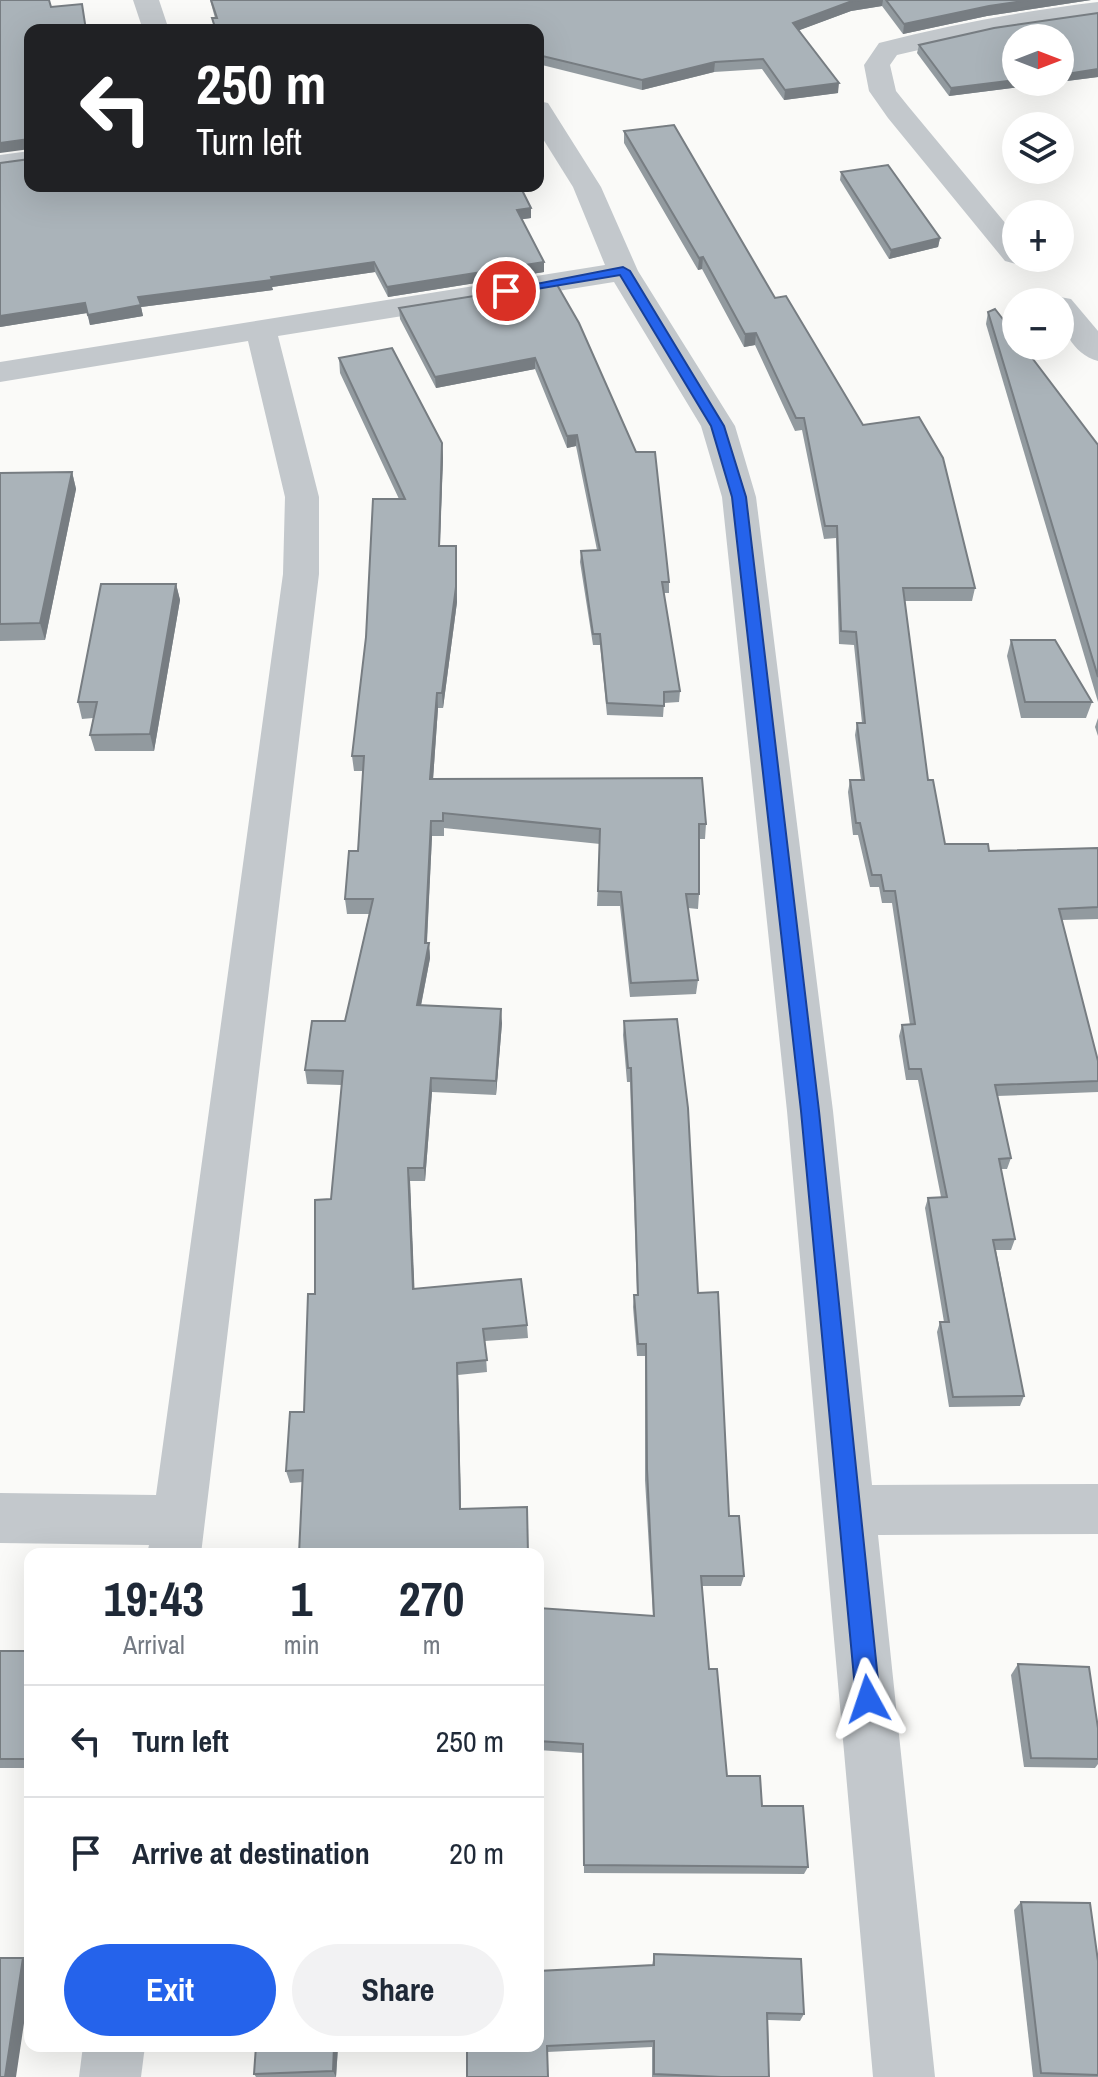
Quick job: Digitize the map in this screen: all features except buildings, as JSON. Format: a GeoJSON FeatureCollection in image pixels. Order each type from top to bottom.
{"type":"FeatureCollection","features":[{"type":"Feature","properties":{"kind":"street"},"geometry":{"type":"LineString","coordinates":[[146,0],[154,24]]}},
{"type":"Feature","properties":{"kind":"street"},"geometry":{"type":"LineString","coordinates":[[1002,239],[898,112],[883,91],[877,65],[888,49],[940,34],[1004,20],[1098,10]]}},
{"type":"Feature","properties":{"kind":"street"},"geometry":{"type":"LineString","coordinates":[[544,119],[587,187],[623,271],[718,426],[739,497],[810,1111],[904,2077]]}},
{"type":"Feature","properties":{"kind":"street"},"geometry":{"type":"LineString","coordinates":[[0,163],[24,160]]}},
{"type":"Feature","properties":{"kind":"street"},"geometry":{"type":"LineString","coordinates":[[0,372],[623,271]]}},
{"type":"Feature","properties":{"kind":"street"},"geometry":{"type":"LineString","coordinates":[[1030,272],[1044,288]]}},
{"type":"Feature","properties":{"kind":"street"},"geometry":{"type":"LineString","coordinates":[[1074,323],[1098,351]]}},
{"type":"Feature","properties":{"kind":"street"},"geometry":{"type":"LineString","coordinates":[[0,1518],[176,1537],[301,574],[302,497],[261,330]]}},
{"type":"Feature","properties":{"kind":"street"},"geometry":{"type":"LineString","coordinates":[[850,1510],[1098,1509]]}},
{"type":"Feature","properties":{"kind":"street"},"geometry":{"type":"LineString","coordinates":[[110,2077],[113,2052]]}},
{"type":"Feature","properties":{"kind":"route"},"geometry":{"type":"LineString","coordinates":[[506,291],[623,271],[718,426],[739,497],[810,1111],[868,1699]]}}]}
